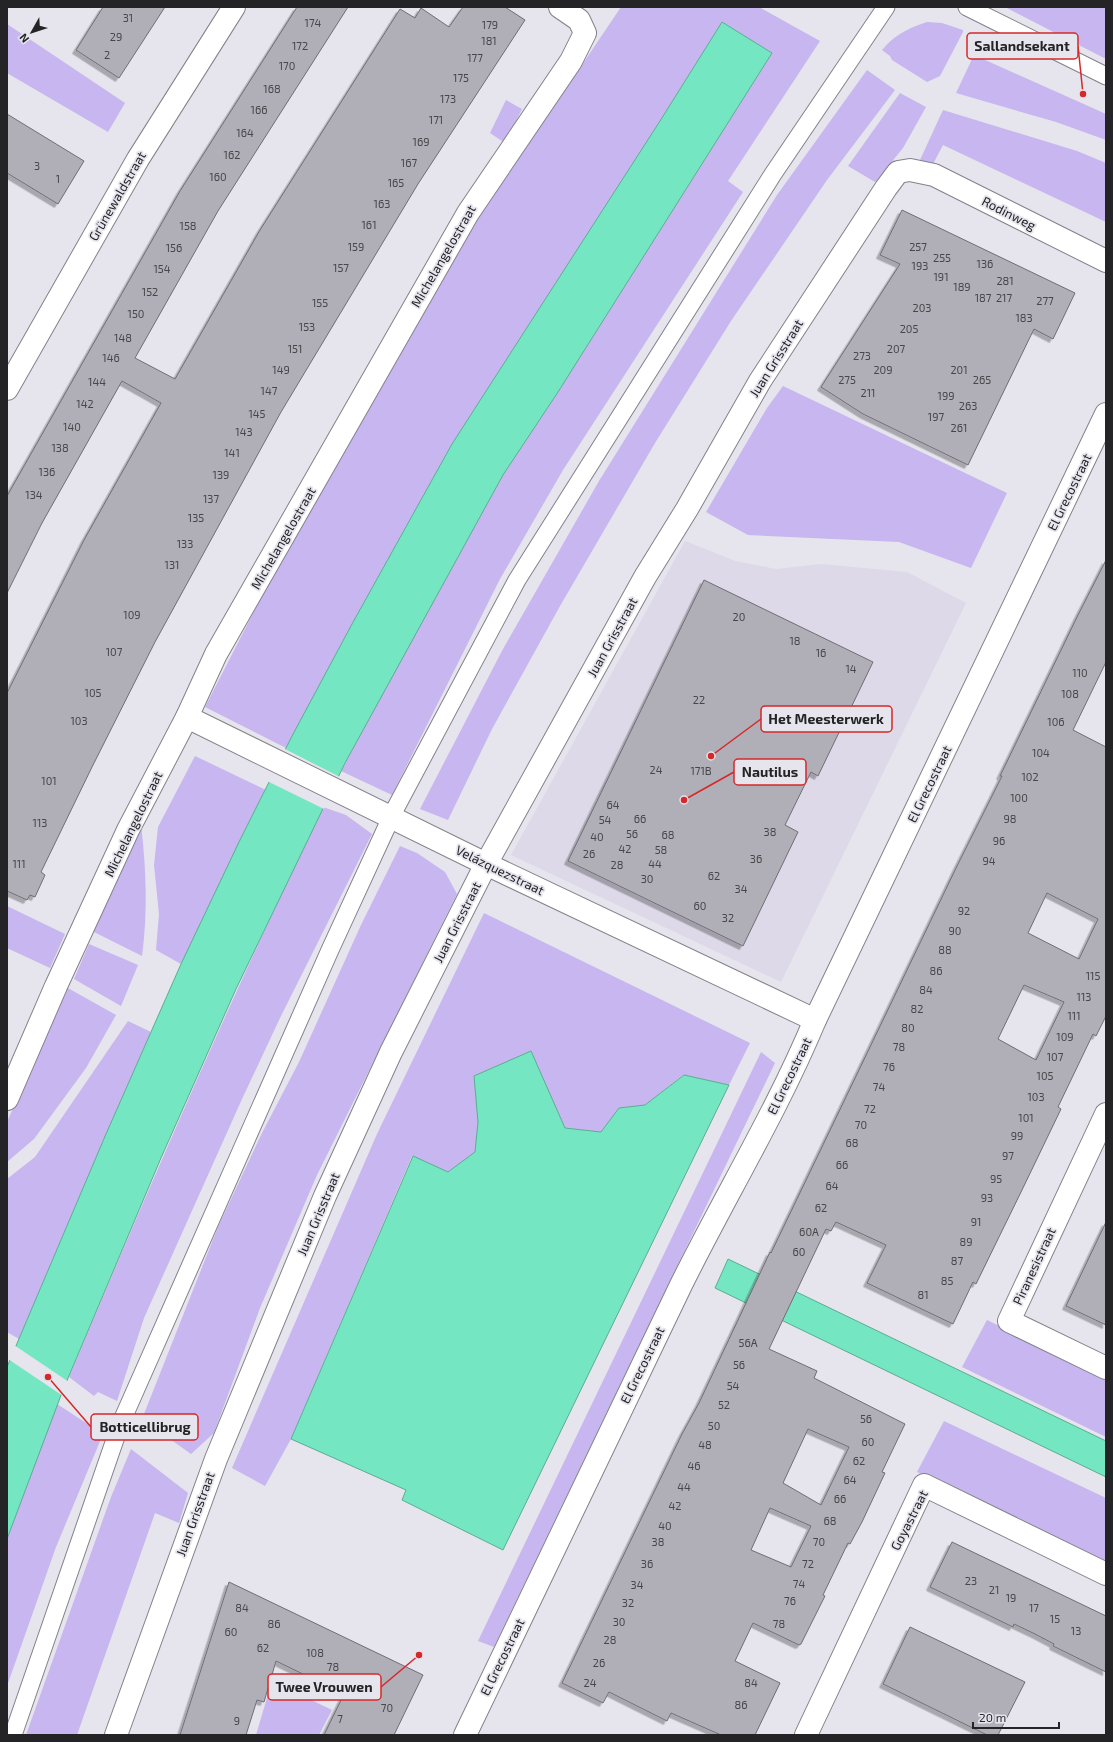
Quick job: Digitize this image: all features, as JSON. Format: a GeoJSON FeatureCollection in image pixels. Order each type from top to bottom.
{"type":"FeatureCollection","features":[{"type":"Feature","properties":{"kind":"street","name":"Grünewaldstraat"},"geometry":{"type":"LineString","coordinates":[[7,389],[138,159],[234,7]]}},
{"type":"Feature","properties":{"kind":"street","name":"Michelangelostraat"},"geometry":{"type":"LineString","coordinates":[[7,1099],[56,986],[125,837],[216,654],[468,212],[571,62],[585,33],[579,20],[560,7]]}},
{"type":"Feature","properties":{"kind":"street","name":"Rodinweg"},"geometry":{"type":"LineString","coordinates":[[910,170],[934,175],[1106,262]]}},
{"type":"Feature","properties":{"kind":"street","name":"Juan Grisstraat"},"geometry":{"type":"LineString","coordinates":[[116,1735],[206,1485],[325,1196],[392,1052],[486,864],[645,577],[687,509],[760,382],[886,188],[898,172],[910,170]]}},
{"type":"Feature","properties":{"kind":"street","name":"El Grecostraat"},"geometry":{"type":"LineString","coordinates":[[465,1735],[706,1234],[796,1064],[815,1020],[1106,414]]}},
{"type":"Feature","properties":{"kind":"street","name":"Velázquezstraat"},"geometry":{"type":"LineString","coordinates":[[186,717],[486,864],[815,1020]]}},
{"type":"Feature","properties":{"kind":"street","name":"Piranesistraat"},"geometry":{"type":"LineString","coordinates":[[1106,1114],[1009,1321],[1106,1368]]}},
{"type":"Feature","properties":{"kind":"street","name":"Goyastraat"},"geometry":{"type":"LineString","coordinates":[[806,1735],[924,1485],[1106,1574]]}},
{"type":"Feature","properties":{"kind":"lane"},"geometry":{"type":"LineString","coordinates":[[967,7],[1106,76]]}},
{"type":"Feature","properties":{"kind":"lane"},"geometry":{"type":"LineString","coordinates":[[13,1735],[120,1425],[327,957],[392,817],[517,580],[878,10]]}},
{"type":"Feature","properties":{"kind":"shaded area"},"geometry":{"type":"Polygon","coordinates":[[[621,7],[759,7],[820,41],[728,181],[743,192],[563,470],[500,579],[392,795],[341,771],[404,653],[503,475],[558,392],[772,53],[722,22],[452,444],[352,624],[286,748],[205,707],[264,592],[470,231],[621,7]]]}},
{"type":"Feature","properties":{"kind":"shaded area"},"geometry":{"type":"Polygon","coordinates":[[[1005,7],[1106,7],[1106,59],[1005,7]]]}},
{"type":"Feature","properties":{"kind":"shaded area"},"geometry":{"type":"Polygon","coordinates":[[[722,22],[772,53],[558,392],[503,475],[345,763],[236,989],[161,1158],[63,1390],[7,1539],[7,1367],[106,1134],[181,964],[239,842],[292,736],[352,624],[452,444],[722,22]]]}},
{"type":"Feature","properties":{"kind":"shaded area"},"geometry":{"type":"Polygon","coordinates":[[[927,22],[942,23],[963,30],[963,32],[940,76],[927,82],[892,60],[890,56],[882,50],[902,33],[927,22]]]}},
{"type":"Feature","properties":{"kind":"shaded area"},"geometry":{"type":"Polygon","coordinates":[[[7,24],[125,103],[108,132],[7,73],[7,24]]]}},
{"type":"Feature","properties":{"kind":"shaded area"},"geometry":{"type":"Polygon","coordinates":[[[974,55],[1106,114],[1106,140],[1056,122],[956,93],[974,55]]]}},
{"type":"Feature","properties":{"kind":"shaded area"},"geometry":{"type":"Polygon","coordinates":[[[867,70],[895,90],[827,180],[731,321],[655,443],[560,606],[492,729],[448,820],[420,809],[503,649],[599,481],[777,195],[867,70]]]}},
{"type":"Feature","properties":{"kind":"shaded area"},"geometry":{"type":"Polygon","coordinates":[[[900,93],[926,107],[903,148],[875,182],[848,166],[900,93]]]}},
{"type":"Feature","properties":{"kind":"shaded area"},"geometry":{"type":"Polygon","coordinates":[[[506,100],[522,109],[505,143],[490,133],[506,100]]]}},
{"type":"Feature","properties":{"kind":"shaded area"},"geometry":{"type":"Polygon","coordinates":[[[943,110],[1077,151],[1106,163],[1106,222],[943,145],[932,166],[920,160],[943,110]]]}},
{"type":"Feature","properties":{"kind":"shaded area"},"geometry":{"type":"Polygon","coordinates":[[[783,386],[1007,493],[971,568],[899,542],[748,535],[706,512],[767,408],[783,386]]]}},
{"type":"Feature","properties":{"kind":"shaded area"},"geometry":{"type":"Polygon","coordinates":[[[685,541],[735,561],[776,569],[821,564],[907,572],[966,603],[781,982],[511,855],[685,541]]]}},
{"type":"Feature","properties":{"kind":"shaded area"},"geometry":{"type":"Polygon","coordinates":[[[195,756],[266,790],[181,964],[156,950],[159,914],[154,865],[158,827],[195,756]]]}},
{"type":"Feature","properties":{"kind":"shaded area"},"geometry":{"type":"Polygon","coordinates":[[[323,807],[346,815],[372,834],[280,1018],[242,1099],[144,1318],[117,1401],[98,1392],[94,1396],[69,1377],[192,1090],[256,948],[323,807]]]}},
{"type":"Feature","properties":{"kind":"shaded area"},"geometry":{"type":"Polygon","coordinates":[[[141,824],[146,890],[142,956],[92,931],[141,824]]]}},
{"type":"Feature","properties":{"kind":"shaded area"},"geometry":{"type":"Polygon","coordinates":[[[400,846],[417,853],[445,872],[457,894],[317,1175],[260,1308],[214,1433],[191,1454],[142,1419],[218,1227],[262,1133],[299,1062],[361,925],[400,846]]]}},
{"type":"Feature","properties":{"kind":"shaded area"},"geometry":{"type":"Polygon","coordinates":[[[7,906],[65,934],[50,968],[7,948],[7,906]]]}},
{"type":"Feature","properties":{"kind":"shaded area"},"geometry":{"type":"Polygon","coordinates":[[[484,913],[750,1043],[729,1085],[683,1075],[645,1105],[619,1108],[601,1132],[565,1128],[531,1052],[474,1076],[478,1122],[475,1152],[448,1172],[412,1156],[291,1439],[265,1486],[232,1468],[377,1134],[484,913]]]}},
{"type":"Feature","properties":{"kind":"shaded area"},"geometry":{"type":"Polygon","coordinates":[[[89,944],[138,965],[121,1006],[74,979],[89,944]]]}},
{"type":"Feature","properties":{"kind":"shaded area"},"geometry":{"type":"Polygon","coordinates":[[[66,987],[116,1015],[86,1068],[34,1139],[7,1162],[7,1122],[66,987]]]}},
{"type":"Feature","properties":{"kind":"shaded area"},"geometry":{"type":"Polygon","coordinates":[[[128,1021],[151,1032],[19,1339],[7,1332],[7,1179],[35,1157],[128,1021]]]}},
{"type":"Feature","properties":{"kind":"shaded area"},"geometry":{"type":"Polygon","coordinates":[[[531,1051],[565,1128],[601,1132],[619,1108],[645,1105],[684,1075],[729,1085],[503,1550],[402,1500],[406,1490],[291,1439],[413,1156],[448,1172],[475,1152],[478,1122],[474,1076],[531,1051]]]}},
{"type":"Feature","properties":{"kind":"shaded area"},"geometry":{"type":"Polygon","coordinates":[[[761,1052],[775,1063],[494,1647],[478,1641],[761,1052]]]}},
{"type":"Feature","properties":{"kind":"shaded area"},"geometry":{"type":"Polygon","coordinates":[[[728,1259],[1106,1441],[1106,1477],[715,1288],[728,1259]]]}},
{"type":"Feature","properties":{"kind":"shaded area"},"geometry":{"type":"Polygon","coordinates":[[[987,1320],[1106,1379],[1106,1437],[962,1367],[987,1320]]]}},
{"type":"Feature","properties":{"kind":"shaded area"},"geometry":{"type":"Polygon","coordinates":[[[57,1404],[103,1434],[56,1547],[7,1686],[7,1539],[57,1404]]]}},
{"type":"Feature","properties":{"kind":"shaded area"},"geometry":{"type":"Polygon","coordinates":[[[944,1421],[1106,1498],[1106,1564],[917,1472],[944,1421]]]}},
{"type":"Feature","properties":{"kind":"shaded area"},"geometry":{"type":"Polygon","coordinates":[[[131,1449],[188,1493],[179,1523],[155,1513],[77,1735],[26,1735],[111,1497],[131,1449]]]}},
{"type":"Feature","properties":{"kind":"shaded area"},"geometry":{"type":"Polygon","coordinates":[[[272,1681],[332,1710],[319,1735],[256,1735],[272,1681]]]}},
{"type":"Feature","properties":{"kind":"pier"},"geometry":{"type":"Polygon","coordinates":[[[283,748],[340,777],[324,809],[267,781],[283,748]]]}},
{"type":"Feature","properties":{"kind":"pier"},"geometry":{"type":"Polygon","coordinates":[[[14,1345],[69,1382],[63,1396],[8,1359],[14,1345]]]}},
{"type":"Feature","properties":{"kind":"building"},"geometry":{"type":"Polygon","coordinates":[[[103,7],[165,7],[119,78],[76,50],[103,7]]]}},
{"type":"Feature","properties":{"kind":"building"},"geometry":{"type":"Polygon","coordinates":[[[297,7],[348,7],[218,211],[135,358],[175,379],[260,230],[400,9],[415,18],[421,8],[449,27],[463,7],[505,7],[525,20],[418,184],[281,412],[155,642],[41,872],[45,875],[35,897],[30,895],[27,900],[7,891],[7,693],[84,540],[161,403],[122,381],[42,523],[7,593],[7,496],[180,191],[297,7]]]}},
{"type":"Feature","properties":{"kind":"building"},"geometry":{"type":"Polygon","coordinates":[[[7,114],[84,161],[58,204],[7,173],[7,114]]]}},
{"type":"Feature","properties":{"kind":"building"},"geometry":{"type":"Polygon","coordinates":[[[902,210],[1075,293],[1053,339],[1034,329],[968,465],[863,414],[821,387],[900,264],[880,255],[902,210]]]}},
{"type":"Feature","properties":{"kind":"building"},"geometry":{"type":"Polygon","coordinates":[[[1106,560],[1106,662],[1073,730],[1106,747],[1106,1016],[1096,1036],[1093,1034],[1058,1107],[1061,1109],[1022,1190],[976,1284],[973,1282],[953,1324],[867,1283],[886,1245],[836,1222],[831,1231],[826,1229],[769,1349],[817,1371],[814,1378],[905,1424],[882,1472],[885,1473],[862,1522],[850,1544],[848,1543],[823,1595],[825,1596],[801,1644],[799,1645],[753,1623],[735,1661],[780,1683],[755,1735],[721,1735],[671,1713],[667,1721],[609,1692],[603,1703],[562,1683],[682,1434],[699,1403],[770,1252],[771,1253],[957,866],[1002,776],[1000,776],[1106,560]],[[1047,893],[1028,933],[1079,959],[1098,919],[1047,893]],[[1024,985],[998,1039],[1036,1060],[1064,1002],[1024,985]],[[808,1429],[783,1483],[821,1505],[849,1447],[808,1429]],[[770,1508],[751,1550],[791,1567],[811,1526],[770,1508]]]}},
{"type":"Feature","properties":{"kind":"building"},"geometry":{"type":"Polygon","coordinates":[[[704,580],[873,662],[818,776],[811,772],[785,825],[798,832],[743,946],[568,861],[704,580]]]}},
{"type":"Feature","properties":{"kind":"building"},"geometry":{"type":"Polygon","coordinates":[[[1106,1222],[1106,1325],[1066,1306],[1106,1222]]]}},
{"type":"Feature","properties":{"kind":"building"},"geometry":{"type":"Polygon","coordinates":[[[952,1542],[1106,1616],[1106,1672],[1053,1646],[1054,1644],[1035,1634],[1014,1624],[1013,1627],[930,1587],[952,1542]]]}},
{"type":"Feature","properties":{"kind":"building"},"geometry":{"type":"Polygon","coordinates":[[[229,1582],[423,1675],[394,1735],[324,1735],[344,1694],[276,1661],[264,1702],[257,1700],[246,1735],[180,1735],[229,1582]]]}},
{"type":"Feature","properties":{"kind":"building"},"geometry":{"type":"Polygon","coordinates":[[[910,1627],[1025,1682],[998,1735],[987,1735],[883,1684],[910,1627]]]}},
{"type":"Feature","properties":{"kind":"place","name":"Sallandsekant"},"geometry":{"type":"Point","coordinates":[1083,94]}},
{"type":"Feature","properties":{"kind":"place","name":"Het Meesterwerk"},"geometry":{"type":"Point","coordinates":[711,756]}},
{"type":"Feature","properties":{"kind":"place","name":"Nautilus"},"geometry":{"type":"Point","coordinates":[684,800]}},
{"type":"Feature","properties":{"kind":"place","name":"Botticellibrug"},"geometry":{"type":"Point","coordinates":[48,1377]}},
{"type":"Feature","properties":{"kind":"place","name":"Twee Vrouwen"},"geometry":{"type":"Point","coordinates":[419,1655]}}]}
